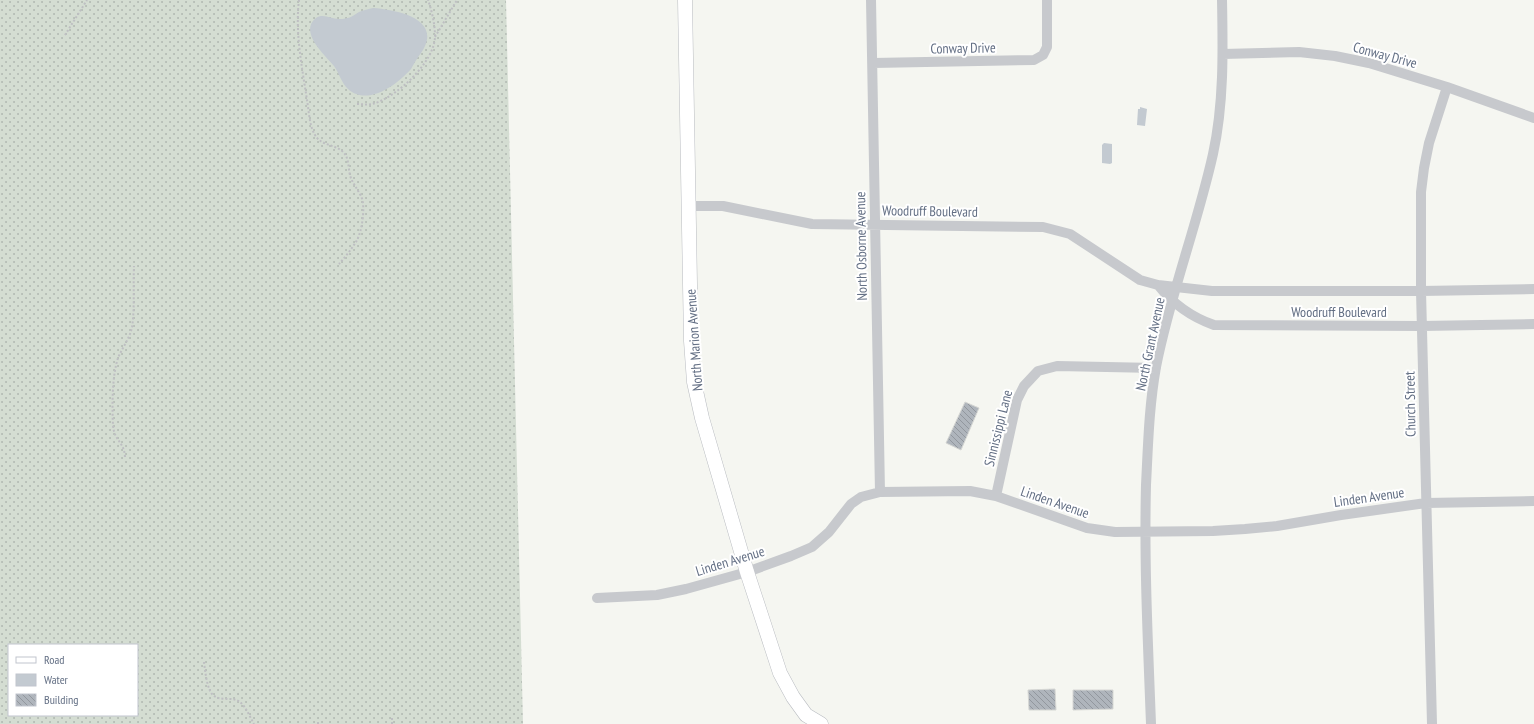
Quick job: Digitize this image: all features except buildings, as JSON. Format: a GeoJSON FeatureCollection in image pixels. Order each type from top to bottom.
{"type":"FeatureCollection","features":[{"type":"Feature","properties":{"kind":"street","name":"North Marion Avenue"},"geometry":{"type":"LineString","coordinates":[[685,0],[691,341],[694,382],[702,418],[747,572],[780,673],[806,715],[818,723]]}},
{"type":"Feature","properties":{"kind":"street","name":"North Osborne Avenue"},"geometry":{"type":"LineString","coordinates":[[871,0],[880,492]]}},
{"type":"Feature","properties":{"kind":"street","name":"Conway Drive"},"geometry":{"type":"LineString","coordinates":[[872,63],[1034,60],[1043,55],[1047,47],[1047,0]]}},
{"type":"Feature","properties":{"kind":"street","name":"North Grant Avenue"},"geometry":{"type":"LineString","coordinates":[[1151,724],[1145,532],[1147,452],[1156,368],[1213,154],[1219,121],[1223,54],[1222,0]]}},
{"type":"Feature","properties":{"kind":"street","name":"Conway Drive"},"geometry":{"type":"LineString","coordinates":[[1223,54],[1299,52],[1335,56],[1369,63],[1447,87],[1534,118]]}},
{"type":"Feature","properties":{"kind":"street","name":"Church Street"},"geometry":{"type":"LineString","coordinates":[[1432,724],[1421,291],[1421,192],[1429,143],[1447,87]]}},
{"type":"Feature","properties":{"kind":"street","name":"Woodruff Boulevard"},"geometry":{"type":"LineString","coordinates":[[689,206],[723,206],[812,224],[1043,227],[1070,234],[1140,280],[1158,285],[1212,291],[1421,291],[1534,289]]}},
{"type":"Feature","properties":{"kind":"street","name":"Woodruff Boulevard"},"geometry":{"type":"LineString","coordinates":[[1158,285],[1173,302],[1188,314],[1201,321],[1214,325],[1422,326],[1534,324]]}},
{"type":"Feature","properties":{"kind":"street","name":"Sinnissippi Lane"},"geometry":{"type":"LineString","coordinates":[[996,496],[1017,400],[1024,386],[1038,371],[1057,366],[1156,368]]}},
{"type":"Feature","properties":{"kind":"street","name":"Linden Avenue"},"geometry":{"type":"LineString","coordinates":[[597,598],[658,595],[686,589],[747,572],[812,548],[828,532],[850,504],[861,497],[880,492],[970,491],[996,496],[1087,528],[1115,532],[1245,529],[1277,526],[1426,503],[1534,501]]}},
{"type":"Feature","properties":{"kind":"path"},"geometry":{"type":"LineString","coordinates":[[65,35],[87,0]]}},
{"type":"Feature","properties":{"kind":"path"},"geometry":{"type":"LineString","coordinates":[[299,0],[299,41],[310,121],[315,135],[321,142],[344,152],[353,184],[362,197],[364,211],[358,239],[339,264]]}},
{"type":"Feature","properties":{"kind":"path"},"geometry":{"type":"LineString","coordinates":[[428,0],[434,22],[435,38]]}},
{"type":"Feature","properties":{"kind":"path"},"geometry":{"type":"LineString","coordinates":[[357,104],[372,104],[386,98],[404,86],[418,72],[431,51],[435,38],[457,0]]}},
{"type":"Feature","properties":{"kind":"path"},"geometry":{"type":"LineString","coordinates":[[125,458],[125,450],[122,443],[114,435],[113,404],[115,374],[118,358],[131,329],[134,266]]}},
{"type":"Feature","properties":{"kind":"path"},"geometry":{"type":"LineString","coordinates":[[204,662],[210,691],[214,697],[230,698],[240,702],[254,724]]}},
{"type":"Feature","properties":{"kind":"path"},"geometry":{"type":"LineString","coordinates":[[392,718],[392,724]]}},
{"type":"Feature","properties":{"kind":"shaded area"},"geometry":{"type":"Polygon","coordinates":[[[0,0],[506,0],[523,724],[0,724],[0,0]]]}},
{"type":"Feature","properties":{"kind":"water"},"geometry":{"type":"Polygon","coordinates":[[[373,8],[394,11],[415,18],[423,24],[427,32],[427,41],[411,69],[405,75],[391,87],[373,95],[364,96],[356,94],[346,87],[334,66],[315,44],[310,30],[311,24],[316,18],[321,16],[345,19],[361,11],[373,8]]]}},
{"type":"Feature","properties":{"kind":"water"},"geometry":{"type":"Polygon","coordinates":[[[1140,107],[1147,109],[1145,126],[1137,125],[1138,109],[1140,109],[1140,107]]]}},
{"type":"Feature","properties":{"kind":"water"},"geometry":{"type":"Polygon","coordinates":[[[1104,143],[1112,144],[1112,163],[1110,164],[1102,163],[1102,145],[1104,143]]]}}]}
